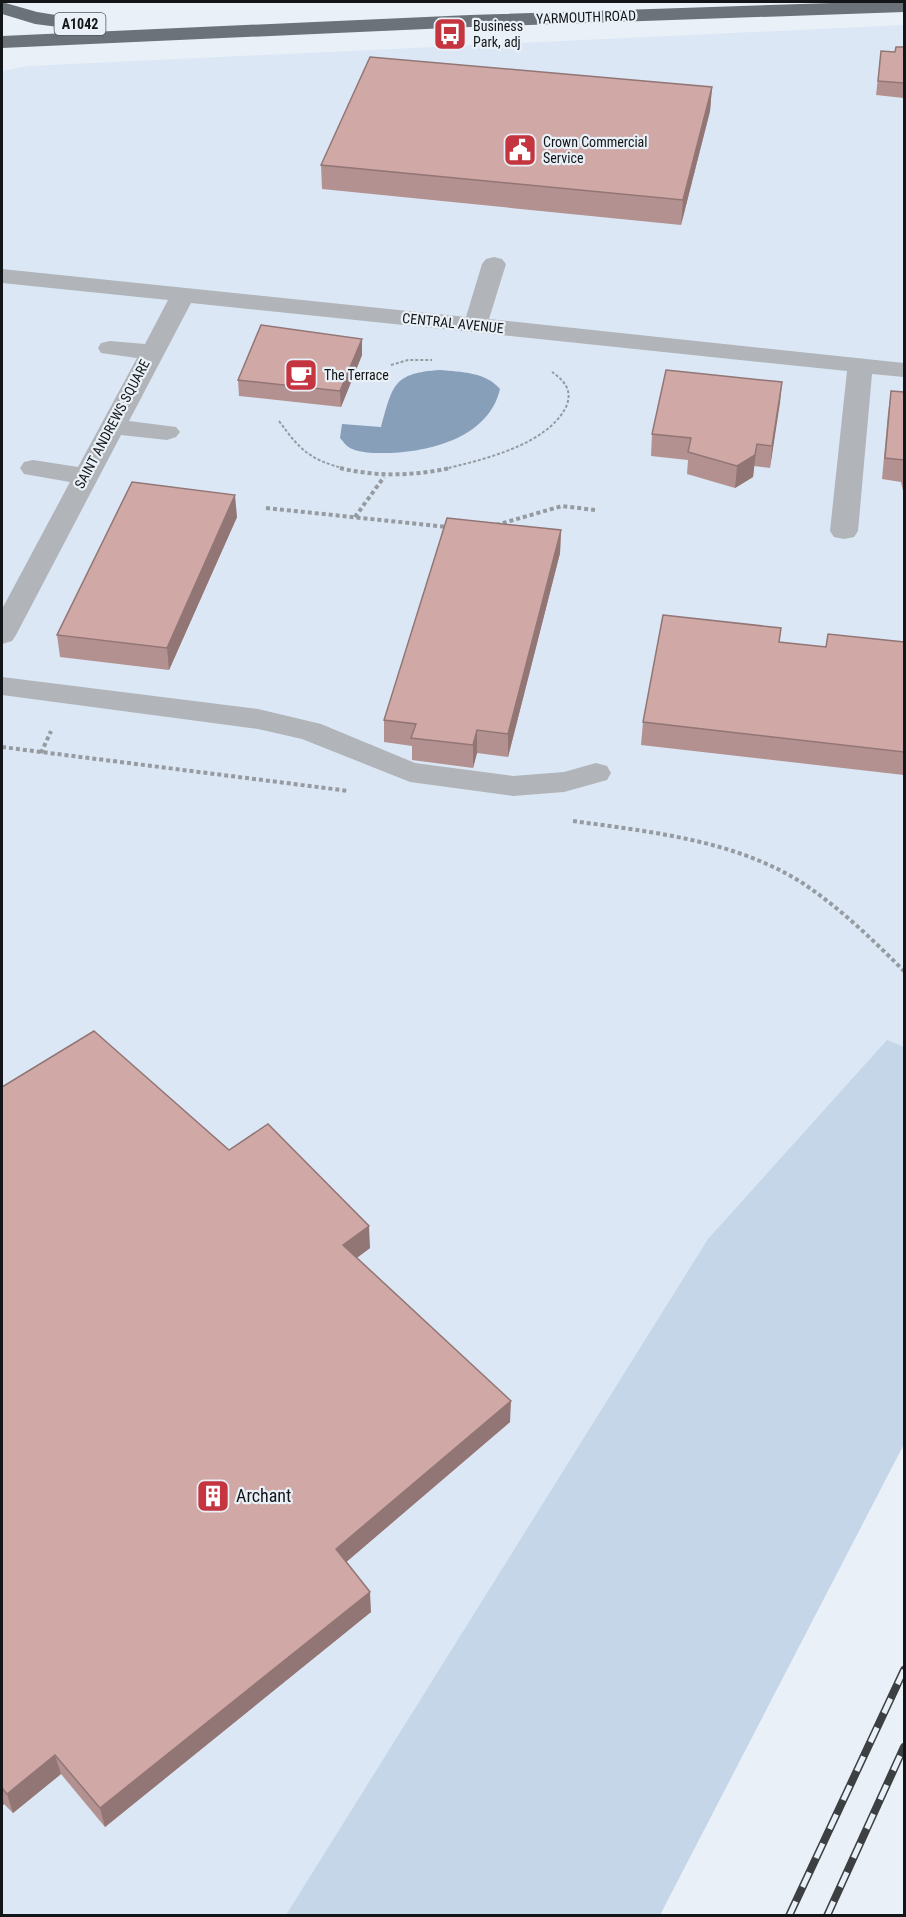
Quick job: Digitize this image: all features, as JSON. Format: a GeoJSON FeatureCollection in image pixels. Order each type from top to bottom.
{"type":"FeatureCollection","features":[{"type":"Feature","properties":{"kind":"highway","name":"YARMOUTH ROAD"},"geometry":{"type":"LineString","coordinates":[[2,42],[92,39],[160,33],[904,6]]}},
{"type":"Feature","properties":{"kind":"highway","name":"YARMOUTH ROAD"},"geometry":{"type":"LineString","coordinates":[[2,8],[35,18],[160,33]]}},
{"type":"Feature","properties":{"kind":"street"},"geometry":{"type":"LineString","coordinates":[[475,326],[494,264]]}},
{"type":"Feature","properties":{"kind":"street","name":"CENTRAL AVENUE"},"geometry":{"type":"LineString","coordinates":[[2,276],[904,370]]}},
{"type":"Feature","properties":{"kind":"street","name":"SAINT ANDREWS SQUARE"},"geometry":{"type":"LineString","coordinates":[[2,634],[85,476],[114,427],[150,352],[183,296]]}},
{"type":"Feature","properties":{"kind":"street"},"geometry":{"type":"LineString","coordinates":[[110,348],[150,352]]}},
{"type":"Feature","properties":{"kind":"street"},"geometry":{"type":"LineString","coordinates":[[843,531],[860,365]]}},
{"type":"Feature","properties":{"kind":"street"},"geometry":{"type":"LineString","coordinates":[[114,427],[167,432]]}},
{"type":"Feature","properties":{"kind":"street"},"geometry":{"type":"LineString","coordinates":[[33,468],[85,476]]}},
{"type":"Feature","properties":{"kind":"street"},"geometry":{"type":"LineString","coordinates":[[2,686],[258,719],[310,732],[410,772],[513,786],[564,782],[596,773]]}},
{"type":"Feature","properties":{"kind":"path"},"geometry":{"type":"LineString","coordinates":[[391,365],[408,360],[438,360]]}},
{"type":"Feature","properties":{"kind":"path"},"geometry":{"type":"LineString","coordinates":[[279,421],[286,436],[301,453],[325,465],[353,474],[384,477],[417,473],[478,461],[512,449],[541,434],[568,404],[570,391],[561,377],[545,369]]}},
{"type":"Feature","properties":{"kind":"path"},"geometry":{"type":"LineString","coordinates":[[354,518],[384,477]]}},
{"type":"Feature","properties":{"kind":"path"},"geometry":{"type":"LineString","coordinates":[[488,526],[562,506],[595,510]]}},
{"type":"Feature","properties":{"kind":"path"},"geometry":{"type":"LineString","coordinates":[[266,508],[451,528]]}},
{"type":"Feature","properties":{"kind":"shaded area"},"geometry":{"type":"Polygon","coordinates":[[[904,25],[904,1444],[660,1915],[2,1916],[2,71],[28,66],[904,25]]]}},
{"type":"Feature","properties":{"kind":"shaded area"},"geometry":{"type":"Polygon","coordinates":[[[440,370],[480,376],[488,379],[500,389],[494,405],[484,419],[472,429],[441,444],[408,452],[370,453],[355,450],[347,446],[340,438],[342,424],[381,427],[397,384],[413,374],[440,370]]]}},
{"type":"Feature","properties":{"kind":"shaded area"},"geometry":{"type":"Polygon","coordinates":[[[887,1040],[904,1047],[904,1444],[660,1915],[286,1915],[708,1239],[887,1040]]]}},
{"type":"Feature","properties":{"kind":"building"},"geometry":{"type":"Polygon","coordinates":[[[896,47],[904,47],[904,83],[878,81],[881,51],[895,52],[896,47]]]}},
{"type":"Feature","properties":{"kind":"building","name":"Crown Commercial Service"},"geometry":{"type":"Polygon","coordinates":[[[370,57],[712,87],[683,200],[321,165],[370,57]]]}},
{"type":"Feature","properties":{"kind":"building","name":"The Terrace"},"geometry":{"type":"Polygon","coordinates":[[[261,325],[362,339],[340,391],[238,380],[261,325]]]}},
{"type":"Feature","properties":{"kind":"building"},"geometry":{"type":"Polygon","coordinates":[[[666,370],[782,382],[772,446],[757,444],[755,455],[737,466],[688,452],[691,438],[652,434],[666,370]]]}},
{"type":"Feature","properties":{"kind":"building"},"geometry":{"type":"Polygon","coordinates":[[[891,391],[904,392],[904,460],[885,458],[891,391]]]}},
{"type":"Feature","properties":{"kind":"building"},"geometry":{"type":"Polygon","coordinates":[[[132,482],[235,495],[167,648],[57,635],[132,482]]]}},
{"type":"Feature","properties":{"kind":"building"},"geometry":{"type":"Polygon","coordinates":[[[447,518],[561,530],[508,734],[477,730],[473,745],[411,738],[416,724],[384,720],[447,518]]]}},
{"type":"Feature","properties":{"kind":"building"},"geometry":{"type":"Polygon","coordinates":[[[663,615],[781,628],[779,642],[826,647],[828,634],[904,642],[904,752],[643,722],[663,615]]]}},
{"type":"Feature","properties":{"kind":"building","name":"Archant"},"geometry":{"type":"Polygon","coordinates":[[[94,1031],[229,1150],[268,1124],[369,1226],[343,1245],[511,1401],[336,1549],[370,1592],[100,1808],[55,1755],[7,1794],[2,1788],[2,1087],[94,1031]]]}},
{"type":"Feature","properties":{"kind":"railway"},"geometry":{"type":"LineString","coordinates":[[789,1916],[904,1670]]}},
{"type":"Feature","properties":{"kind":"railway"},"geometry":{"type":"LineString","coordinates":[[827,1916],[904,1747]]}},
{"type":"Feature","properties":{"kind":"place","name":"Business Park, adj"},"geometry":{"type":"Point","coordinates":[450,34]}},
{"type":"Feature","properties":{"kind":"place","name":"Crown Commercial Service"},"geometry":{"type":"Point","coordinates":[520,150]}},
{"type":"Feature","properties":{"kind":"place","name":"The Terrace"},"geometry":{"type":"Point","coordinates":[301,375]}},
{"type":"Feature","properties":{"kind":"place","name":"Archant"},"geometry":{"type":"Point","coordinates":[213,1496]}}]}
